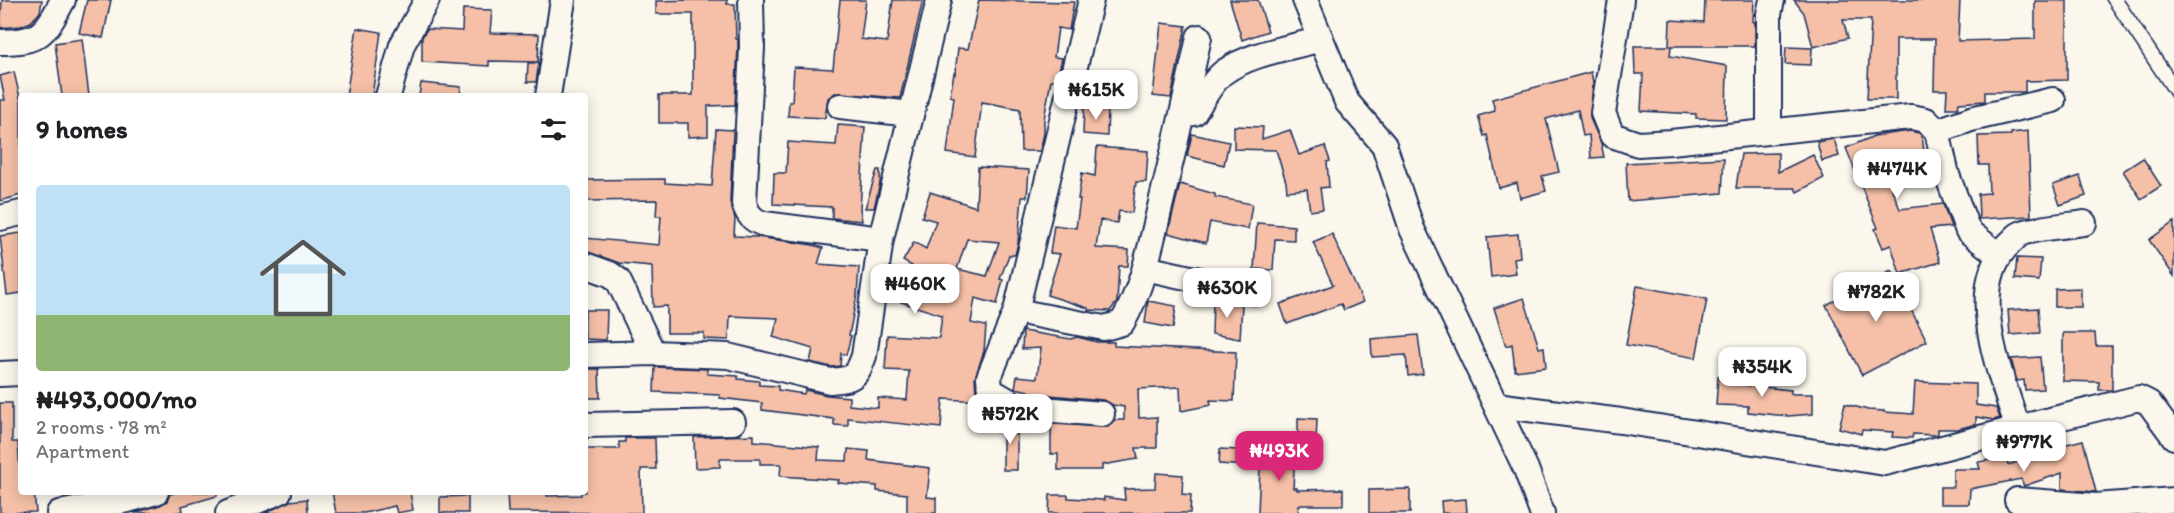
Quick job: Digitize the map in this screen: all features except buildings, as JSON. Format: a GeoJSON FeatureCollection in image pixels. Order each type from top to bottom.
{"type":"FeatureCollection","features":[{"type":"Feature","properties":{"kind":"street"},"geometry":{"type":"LineString","coordinates":[[0,42],[20,42],[36,38],[50,24],[63,0]]}},
{"type":"Feature","properties":{"kind":"street"},"geometry":{"type":"LineString","coordinates":[[389,93],[402,45],[427,0]]}},
{"type":"Feature","properties":{"kind":"street"},"geometry":{"type":"LineString","coordinates":[[548,93],[563,0]]}},
{"type":"Feature","properties":{"kind":"street"},"geometry":{"type":"LineString","coordinates":[[751,0],[752,47],[744,203],[748,214],[754,221],[764,224],[881,240]]}},
{"type":"Feature","properties":{"kind":"street"},"geometry":{"type":"LineString","coordinates":[[588,355],[653,353],[728,356],[830,381],[847,380],[858,373],[864,356],[881,240],[939,0]]}},
{"type":"Feature","properties":{"kind":"street"},"geometry":{"type":"LineString","coordinates":[[1090,0],[1016,311],[989,377],[990,390],[1019,407],[1102,414]]}},
{"type":"Feature","properties":{"kind":"street"},"geometry":{"type":"LineString","coordinates":[[1305,0],[1347,102],[1384,145],[1412,229],[1526,469],[1542,513]]}},
{"type":"Feature","properties":{"kind":"street"},"geometry":{"type":"LineString","coordinates":[[1620,0],[1603,113],[1612,135],[1638,144],[1911,117],[1926,120],[1937,131],[1947,175],[1968,231],[1992,250],[2001,251]]}},
{"type":"Feature","properties":{"kind":"street"},"geometry":{"type":"LineString","coordinates":[[1769,131],[1769,14],[1772,0]]}},
{"type":"Feature","properties":{"kind":"street"},"geometry":{"type":"LineString","coordinates":[[1016,311],[1104,328],[1122,323],[1131,308],[1145,268],[1183,115],[1199,37]]}},
{"type":"Feature","properties":{"kind":"street"},"geometry":{"type":"LineString","coordinates":[[1183,115],[1194,113],[1222,73],[1263,55],[1321,39]]}},
{"type":"Feature","properties":{"kind":"street"},"geometry":{"type":"LineString","coordinates":[[1937,131],[1971,119],[2053,100]]}},
{"type":"Feature","properties":{"kind":"street"},"geometry":{"type":"LineString","coordinates":[[840,106],[911,114]]}},
{"type":"Feature","properties":{"kind":"street"},"geometry":{"type":"LineString","coordinates":[[0,218],[18,214]]}},
{"type":"Feature","properties":{"kind":"street"},"geometry":{"type":"LineString","coordinates":[[2018,428],[1994,350],[1988,311],[1989,278],[2001,251],[2020,233],[2084,223]]}},
{"type":"Feature","properties":{"kind":"street"},"geometry":{"type":"LineString","coordinates":[[588,266],[610,274],[618,280],[653,353]]}},
{"type":"Feature","properties":{"kind":"street"},"geometry":{"type":"LineString","coordinates":[[1145,268],[1254,292]]}},
{"type":"Feature","properties":{"kind":"street"},"geometry":{"type":"LineString","coordinates":[[0,374],[18,373]]}},
{"type":"Feature","properties":{"kind":"street"},"geometry":{"type":"LineString","coordinates":[[1496,405],[1621,421],[1886,464],[2139,398],[2149,404],[2174,437]]}},
{"type":"Feature","properties":{"kind":"street"},"geometry":{"type":"LineString","coordinates":[[588,425],[733,423]]}},
{"type":"Feature","properties":{"kind":"street"},"geometry":{"type":"LineString","coordinates":[[59,513],[146,495]]}},
{"type":"Feature","properties":{"kind":"street"},"geometry":{"type":"LineString","coordinates":[[228,513],[272,495]]}},
{"type":"Feature","properties":{"kind":"street"},"geometry":{"type":"LineString","coordinates":[[2017,500],[2096,506],[2174,500]]}},
{"type":"Feature","properties":{"kind":"tram line"},"geometry":{"type":"LineString","coordinates":[[2106,0],[2174,102]]}},
{"type":"Feature","properties":{"kind":"tram line"},"geometry":{"type":"LineString","coordinates":[[2124,0],[2174,75]]}}]}
